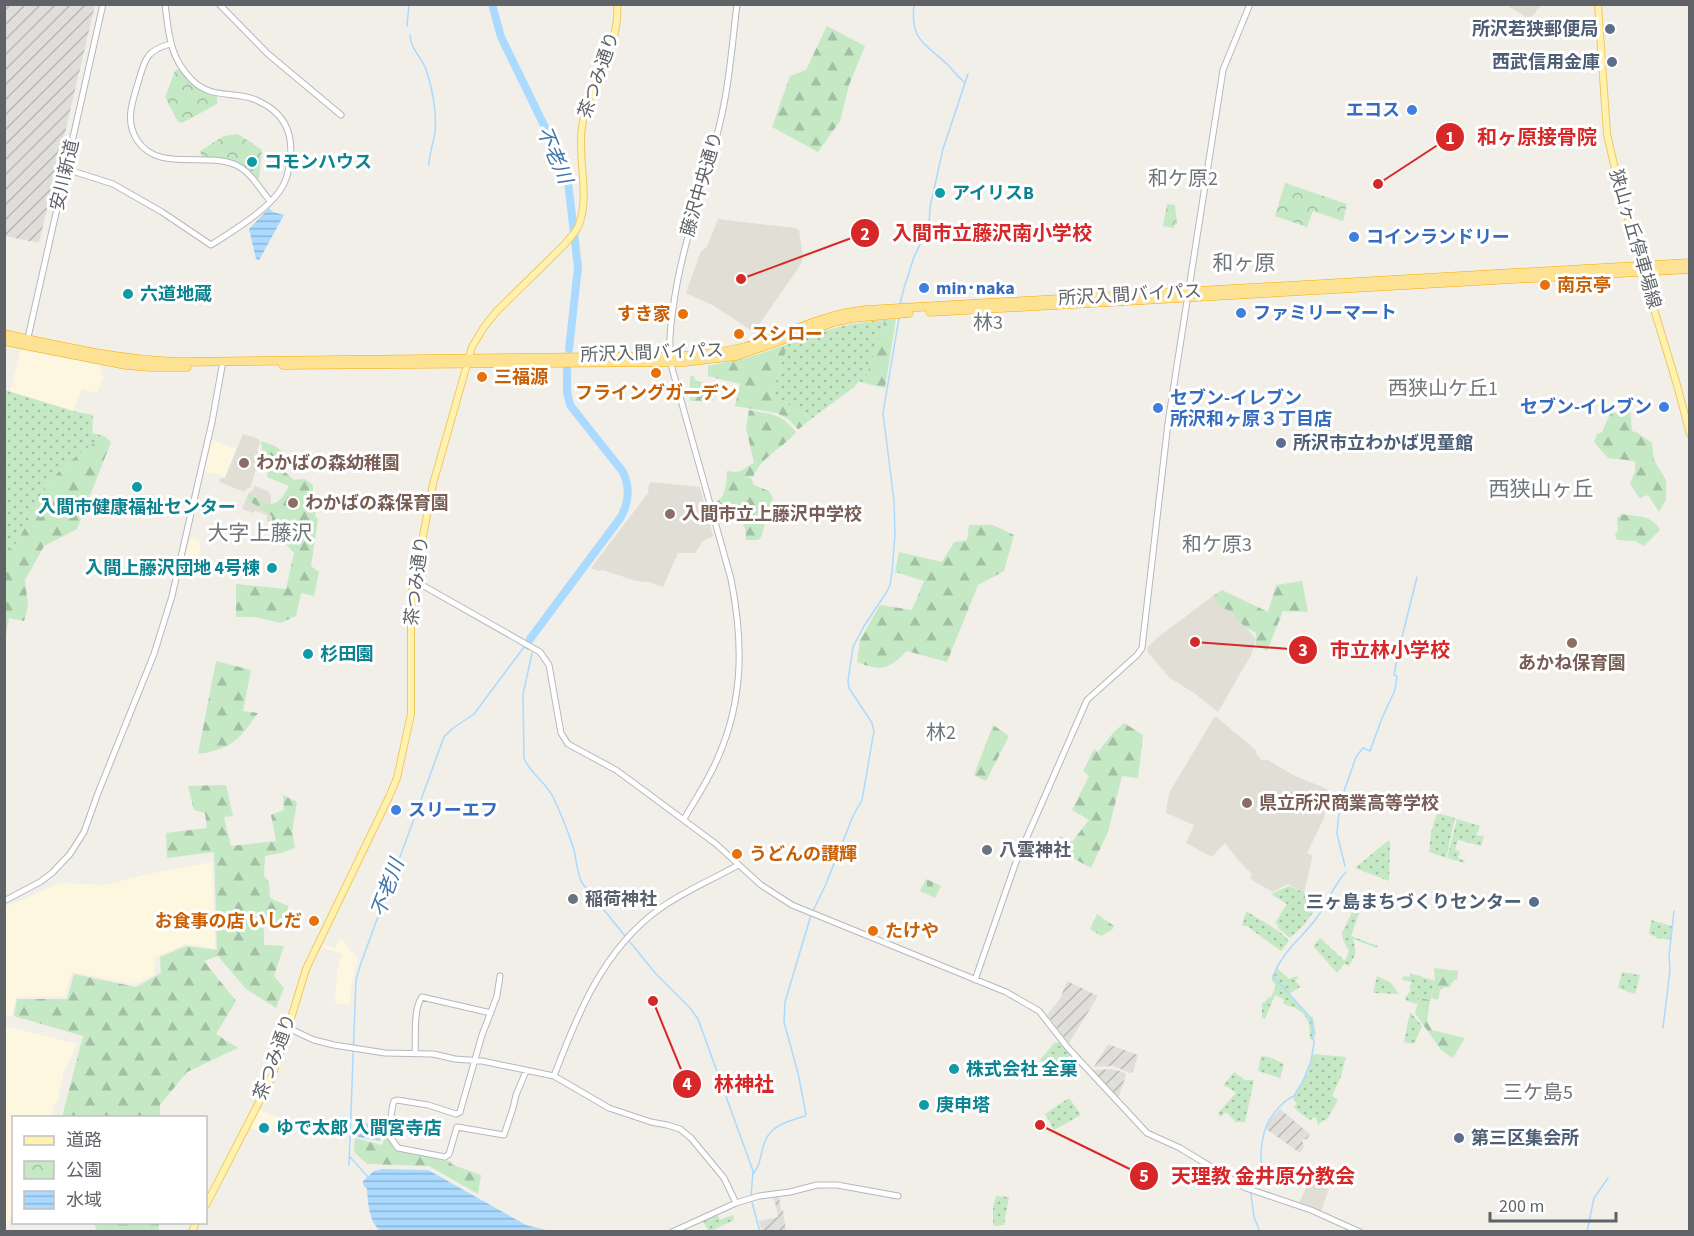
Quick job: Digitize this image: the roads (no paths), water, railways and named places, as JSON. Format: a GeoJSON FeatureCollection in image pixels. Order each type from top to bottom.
{"type":"FeatureCollection","features":[{"type":"Feature","properties":{"kind":"highway","name":"所沢入間バイパス"},"geometry":{"type":"LineString","coordinates":[[1642,269],[1689,263]]}},
{"type":"Feature","properties":{"kind":"highway","name":"所沢入間バイパス"},"geometry":{"type":"LineString","coordinates":[[4,334],[27,342],[126,365],[151,367],[223,363],[671,359],[734,350],[817,320],[841,313],[866,310],[1008,309],[1188,294],[1642,269],[1689,269]]}},
{"type":"Feature","properties":{"kind":"highway","name":"所沢入間バイパス"},"geometry":{"type":"LineString","coordinates":[[4,341],[27,342]]}},
{"type":"Feature","properties":{"kind":"main road","name":"茶つみ通り"},"geometry":{"type":"LineString","coordinates":[[207,1203],[276,1066],[306,969],[397,778],[411,714],[411,613],[415,581],[433,484],[467,361],[474,342],[490,319],[564,245],[579,224],[583,199],[581,128],[588,100],[613,40],[618,21],[617,4]]}},
{"type":"Feature","properties":{"kind":"main road","name":"狭山ヶ丘停車場線"},"geometry":{"type":"LineString","coordinates":[[1598,4],[1607,134],[1617,179],[1677,385],[1689,435]]}},
{"type":"Feature","properties":{"kind":"street","name":"安川新道"},"geometry":{"type":"LineString","coordinates":[[27,342],[103,4]]}},
{"type":"Feature","properties":{"kind":"street"},"geometry":{"type":"LineString","coordinates":[[66,169],[113,184],[162,212],[212,245],[241,225],[279,192],[287,177],[292,144],[286,125],[272,110],[255,100],[215,93],[198,85],[180,66],[170,44],[165,4]]}},
{"type":"Feature","properties":{"kind":"street"},"geometry":{"type":"LineString","coordinates":[[219,4],[268,54],[341,115]]}},
{"type":"Feature","properties":{"kind":"street","name":"藤沢中央通り"},"geometry":{"type":"LineString","coordinates":[[684,819],[720,755],[729,727],[739,669],[737,614],[730,579],[671,359],[672,319],[678,279],[692,219],[723,112],[736,4]]}},
{"type":"Feature","properties":{"kind":"street"},"geometry":{"type":"LineString","coordinates":[[975,980],[1016,862],[1087,700],[1142,648],[1168,423],[1223,70],[1250,4]]}},
{"type":"Feature","properties":{"kind":"street"},"geometry":{"type":"LineString","coordinates":[[170,44],[155,49],[145,60],[130,108],[132,130],[138,141],[151,153],[163,158],[234,164],[245,171],[270,201]]}},
{"type":"Feature","properties":{"kind":"street"},"geometry":{"type":"LineString","coordinates":[[4,901],[52,873],[70,854],[84,832],[154,654],[172,596],[212,422],[223,363]]}},
{"type":"Feature","properties":{"kind":"street"},"geometry":{"type":"LineString","coordinates":[[415,581],[540,652],[549,665],[561,733],[568,744],[616,771],[684,819],[776,896],[792,905],[1006,992],[1039,1011],[1068,1048],[1147,1133],[1180,1148],[1246,1188],[1311,1210],[1360,1232]]}},
{"type":"Feature","properties":{"kind":"street"},"geometry":{"type":"LineString","coordinates":[[554,1076],[586,998],[627,937],[659,909],[738,865]]}},
{"type":"Feature","properties":{"kind":"street"},"geometry":{"type":"LineString","coordinates":[[500,976],[498,992],[482,1035],[458,1114],[428,1105],[397,1100],[394,1101],[387,1132],[398,1148],[445,1157],[449,1154],[457,1127],[504,1135],[526,1071]]}},
{"type":"Feature","properties":{"kind":"street"},"geometry":{"type":"LineString","coordinates":[[415,1053],[416,1013],[419,1000],[423,997],[491,1013]]}},
{"type":"Feature","properties":{"kind":"street"},"geometry":{"type":"LineString","coordinates":[[288,1028],[318,1041],[353,1048],[385,1053],[433,1054],[554,1076],[609,1107],[651,1122],[680,1129],[691,1138],[724,1178],[736,1203]]}},
{"type":"Feature","properties":{"kind":"street"},"geometry":{"type":"LineString","coordinates":[[672,1232],[736,1203],[817,1185],[837,1185],[898,1196]]}},
{"type":"Feature","properties":{"kind":"water"},"geometry":{"type":"Polygon","coordinates":[[[269,208],[273,212],[284,215],[259,260],[256,259],[249,229],[269,208]]]}},
{"type":"Feature","properties":{"kind":"water"},"geometry":{"type":"Polygon","coordinates":[[[361,1122],[374,1125],[383,1123],[380,1141],[358,1137],[361,1122]]]}},
{"type":"Feature","properties":{"kind":"water"},"geometry":{"type":"Polygon","coordinates":[[[382,1169],[428,1170],[526,1225],[550,1231],[381,1231],[372,1218],[367,1189],[363,1181],[374,1171],[382,1169]]]}},
{"type":"Feature","properties":{"kind":"waterway"},"geometry":{"type":"LineString","coordinates":[[407,26],[409,4]]}},
{"type":"Feature","properties":{"kind":"waterway","name":"不老川"},"geometry":{"type":"LineString","coordinates":[[492,4],[501,37],[559,156],[568,182],[578,267],[569,349]]}},
{"type":"Feature","properties":{"kind":"waterway"},"geometry":{"type":"LineString","coordinates":[[914,4],[914,26],[920,40],[964,82]]}},
{"type":"Feature","properties":{"kind":"waterway"},"geometry":{"type":"LineString","coordinates":[[410,35],[413,46],[427,72],[434,102],[435,133],[429,165]]}},
{"type":"Feature","properties":{"kind":"waterway"},"geometry":{"type":"LineString","coordinates":[[900,304],[914,257],[929,226],[930,207],[943,149],[968,74]]}},
{"type":"Feature","properties":{"kind":"waterway"},"geometry":{"type":"LineString","coordinates":[[813,911],[862,800],[874,731],[872,723],[849,688],[848,681],[853,647],[886,593],[892,572],[895,534],[894,501],[883,413],[899,318]]}},
{"type":"Feature","properties":{"kind":"waterway","name":"不老川"},"geometry":{"type":"LineString","coordinates":[[530,639],[621,517],[627,500],[628,489],[623,472],[570,405],[567,392],[567,370]]}},
{"type":"Feature","properties":{"kind":"waterway"},"geometry":{"type":"LineString","coordinates":[[1344,791],[1356,757],[1363,748],[1370,751],[1395,690],[1397,676],[1394,675],[1397,659],[1395,655],[1401,641],[1417,577]]}},
{"type":"Feature","properties":{"kind":"waterway","name":"不老川"},"geometry":{"type":"LineString","coordinates":[[349,1165],[356,980],[361,963],[444,737],[474,714],[524,647],[528,649]]}},
{"type":"Feature","properties":{"kind":"waterway"},"geometry":{"type":"LineString","coordinates":[[532,653],[523,694],[524,758],[554,799],[571,841],[582,883],[656,974],[698,1019],[753,1171],[751,1196]]}},
{"type":"Feature","properties":{"kind":"waterway"},"geometry":{"type":"LineString","coordinates":[[1342,796],[1337,834],[1345,866]]}},
{"type":"Feature","properties":{"kind":"waterway"},"geometry":{"type":"LineString","coordinates":[[1253,1188],[1262,1164],[1261,1150],[1266,1126],[1279,1107],[1294,1096],[1303,1081],[1311,1061],[1314,1043],[1311,1018],[1273,976],[1288,950],[1318,916],[1346,872]]}},
{"type":"Feature","properties":{"kind":"waterway"},"geometry":{"type":"LineString","coordinates":[[1663,1028],[1674,911]]}},
{"type":"Feature","properties":{"kind":"waterway"},"geometry":{"type":"LineString","coordinates":[[753,1174],[757,1169],[764,1143],[772,1131],[806,1114],[784,1022],[785,1002],[811,915]]}},
{"type":"Feature","properties":{"kind":"waterway"},"geometry":{"type":"LineString","coordinates":[[350,1157],[369,1178]]}},
{"type":"Feature","properties":{"kind":"waterway"},"geometry":{"type":"LineString","coordinates":[[1587,1232],[1594,1198],[1608,1178]]}},
{"type":"Feature","properties":{"kind":"waterway"},"geometry":{"type":"LineString","coordinates":[[1251,1194],[1254,1217],[1260,1232]]}},
{"type":"Feature","properties":{"kind":"waterway"},"geometry":{"type":"LineString","coordinates":[[752,1202],[760,1232]]}},
{"type":"Feature","properties":{"kind":"place","name":"所沢若狭郵便局"},"geometry":{"type":"Point","coordinates":[1610,29]}},
{"type":"Feature","properties":{"kind":"place","name":"西武信用金庫"},"geometry":{"type":"Point","coordinates":[1612,62]}},
{"type":"Feature","properties":{"kind":"place","name":"エコス"},"geometry":{"type":"Point","coordinates":[1412,110]}},
{"type":"Feature","properties":{"kind":"place","name":"コモンハウス"},"geometry":{"type":"Point","coordinates":[252,162]}},
{"type":"Feature","properties":{"kind":"place","name":"和ヶ原接骨院"},"geometry":{"type":"Point","coordinates":[1378,184]}},
{"type":"Feature","properties":{"kind":"place","name":"アイリスB"},"geometry":{"type":"Point","coordinates":[940,193]}},
{"type":"Feature","properties":{"kind":"place","name":"コインランドリー"},"geometry":{"type":"Point","coordinates":[1354,237]}},
{"type":"Feature","properties":{"kind":"place","name":"入間市立藤沢南小学校"},"geometry":{"type":"Point","coordinates":[741,279]}},
{"type":"Feature","properties":{"kind":"place","name":"南京亭"},"geometry":{"type":"Point","coordinates":[1545,285]}},
{"type":"Feature","properties":{"kind":"place","name":"min･naka"},"geometry":{"type":"Point","coordinates":[924,288]}},
{"type":"Feature","properties":{"kind":"place","name":"六道地蔵"},"geometry":{"type":"Point","coordinates":[128,294]}},
{"type":"Feature","properties":{"kind":"place","name":"ファミリーマート"},"geometry":{"type":"Point","coordinates":[1241,313]}},
{"type":"Feature","properties":{"kind":"place","name":"すき家"},"geometry":{"type":"Point","coordinates":[683,314]}},
{"type":"Feature","properties":{"kind":"place","name":"スシロー"},"geometry":{"type":"Point","coordinates":[739,334]}},
{"type":"Feature","properties":{"kind":"place","name":"フライングガーデン"},"geometry":{"type":"Point","coordinates":[656,373]}},
{"type":"Feature","properties":{"kind":"place","name":"三福源"},"geometry":{"type":"Point","coordinates":[482,377]}},
{"type":"Feature","properties":{"kind":"place","name":"セブン-イレブン"},"geometry":{"type":"Point","coordinates":[1664,407]}},
{"type":"Feature","properties":{"kind":"place","name":"セブン-イレブン 所沢和ヶ原３丁目店"},"geometry":{"type":"Point","coordinates":[1158,408]}},
{"type":"Feature","properties":{"kind":"place","name":"所沢市立わかば児童館"},"geometry":{"type":"Point","coordinates":[1281,443]}},
{"type":"Feature","properties":{"kind":"place","name":"わかばの森幼稚園"},"geometry":{"type":"Point","coordinates":[244,463]}},
{"type":"Feature","properties":{"kind":"place","name":"入間市健康福祉センター"},"geometry":{"type":"Point","coordinates":[137,487]}},
{"type":"Feature","properties":{"kind":"place","name":"わかばの森保育園"},"geometry":{"type":"Point","coordinates":[293,503]}},
{"type":"Feature","properties":{"kind":"place","name":"入間市立上藤沢中学校"},"geometry":{"type":"Point","coordinates":[670,514]}},
{"type":"Feature","properties":{"kind":"place","name":"入間上藤沢団地 4号棟"},"geometry":{"type":"Point","coordinates":[272,568]}},
{"type":"Feature","properties":{"kind":"place","name":"市立林小学校"},"geometry":{"type":"Point","coordinates":[1195,642]}},
{"type":"Feature","properties":{"kind":"place","name":"あかね保育園"},"geometry":{"type":"Point","coordinates":[1572,643]}},
{"type":"Feature","properties":{"kind":"place","name":"杉田園"},"geometry":{"type":"Point","coordinates":[308,654]}},
{"type":"Feature","properties":{"kind":"place","name":"県立所沢商業高等学校"},"geometry":{"type":"Point","coordinates":[1247,803]}},
{"type":"Feature","properties":{"kind":"place","name":"スリーエフ"},"geometry":{"type":"Point","coordinates":[396,810]}},
{"type":"Feature","properties":{"kind":"place","name":"八雲神社"},"geometry":{"type":"Point","coordinates":[987,850]}},
{"type":"Feature","properties":{"kind":"place","name":"うどんの讃輝"},"geometry":{"type":"Point","coordinates":[737,854]}},
{"type":"Feature","properties":{"kind":"place","name":"稲荷神社"},"geometry":{"type":"Point","coordinates":[573,899]}},
{"type":"Feature","properties":{"kind":"place","name":"三ヶ島まちづくりセンター"},"geometry":{"type":"Point","coordinates":[1534,902]}},
{"type":"Feature","properties":{"kind":"place","name":"お食事の店 いしだ"},"geometry":{"type":"Point","coordinates":[314,921]}},
{"type":"Feature","properties":{"kind":"place","name":"たけや"},"geometry":{"type":"Point","coordinates":[873,931]}},
{"type":"Feature","properties":{"kind":"place","name":"林神社"},"geometry":{"type":"Point","coordinates":[653,1001]}},
{"type":"Feature","properties":{"kind":"place","name":"株式会社 全菓"},"geometry":{"type":"Point","coordinates":[954,1069]}},
{"type":"Feature","properties":{"kind":"place","name":"庚申塔"},"geometry":{"type":"Point","coordinates":[924,1105]}},
{"type":"Feature","properties":{"kind":"place","name":"天理教 金井原分教会"},"geometry":{"type":"Point","coordinates":[1040,1125]}},
{"type":"Feature","properties":{"kind":"place","name":"ゆで太郎 入間宮寺店"},"geometry":{"type":"Point","coordinates":[264,1128]}},
{"type":"Feature","properties":{"kind":"place","name":"第三区集会所"},"geometry":{"type":"Point","coordinates":[1459,1138]}},
{"type":"Feature","properties":{"kind":"district","name":"和ケ原2"},"geometry":{"type":"Point","coordinates":[1183,179]}},
{"type":"Feature","properties":{"kind":"district","name":"和ヶ原"},"geometry":{"type":"Point","coordinates":[1244,263]}},
{"type":"Feature","properties":{"kind":"district","name":"林3"},"geometry":{"type":"Point","coordinates":[988,323]}},
{"type":"Feature","properties":{"kind":"district","name":"西狭山ケ丘1"},"geometry":{"type":"Point","coordinates":[1443,389]}},
{"type":"Feature","properties":{"kind":"district","name":"西狭山ヶ丘"},"geometry":{"type":"Point","coordinates":[1541,489]}},
{"type":"Feature","properties":{"kind":"district","name":"大字上藤沢"},"geometry":{"type":"Point","coordinates":[260,533]}},
{"type":"Feature","properties":{"kind":"district","name":"和ケ原3"},"geometry":{"type":"Point","coordinates":[1217,545]}},
{"type":"Feature","properties":{"kind":"district","name":"林2"},"geometry":{"type":"Point","coordinates":[941,733]}},
{"type":"Feature","properties":{"kind":"district","name":"三ケ島5"},"geometry":{"type":"Point","coordinates":[1538,1093]}}]}
